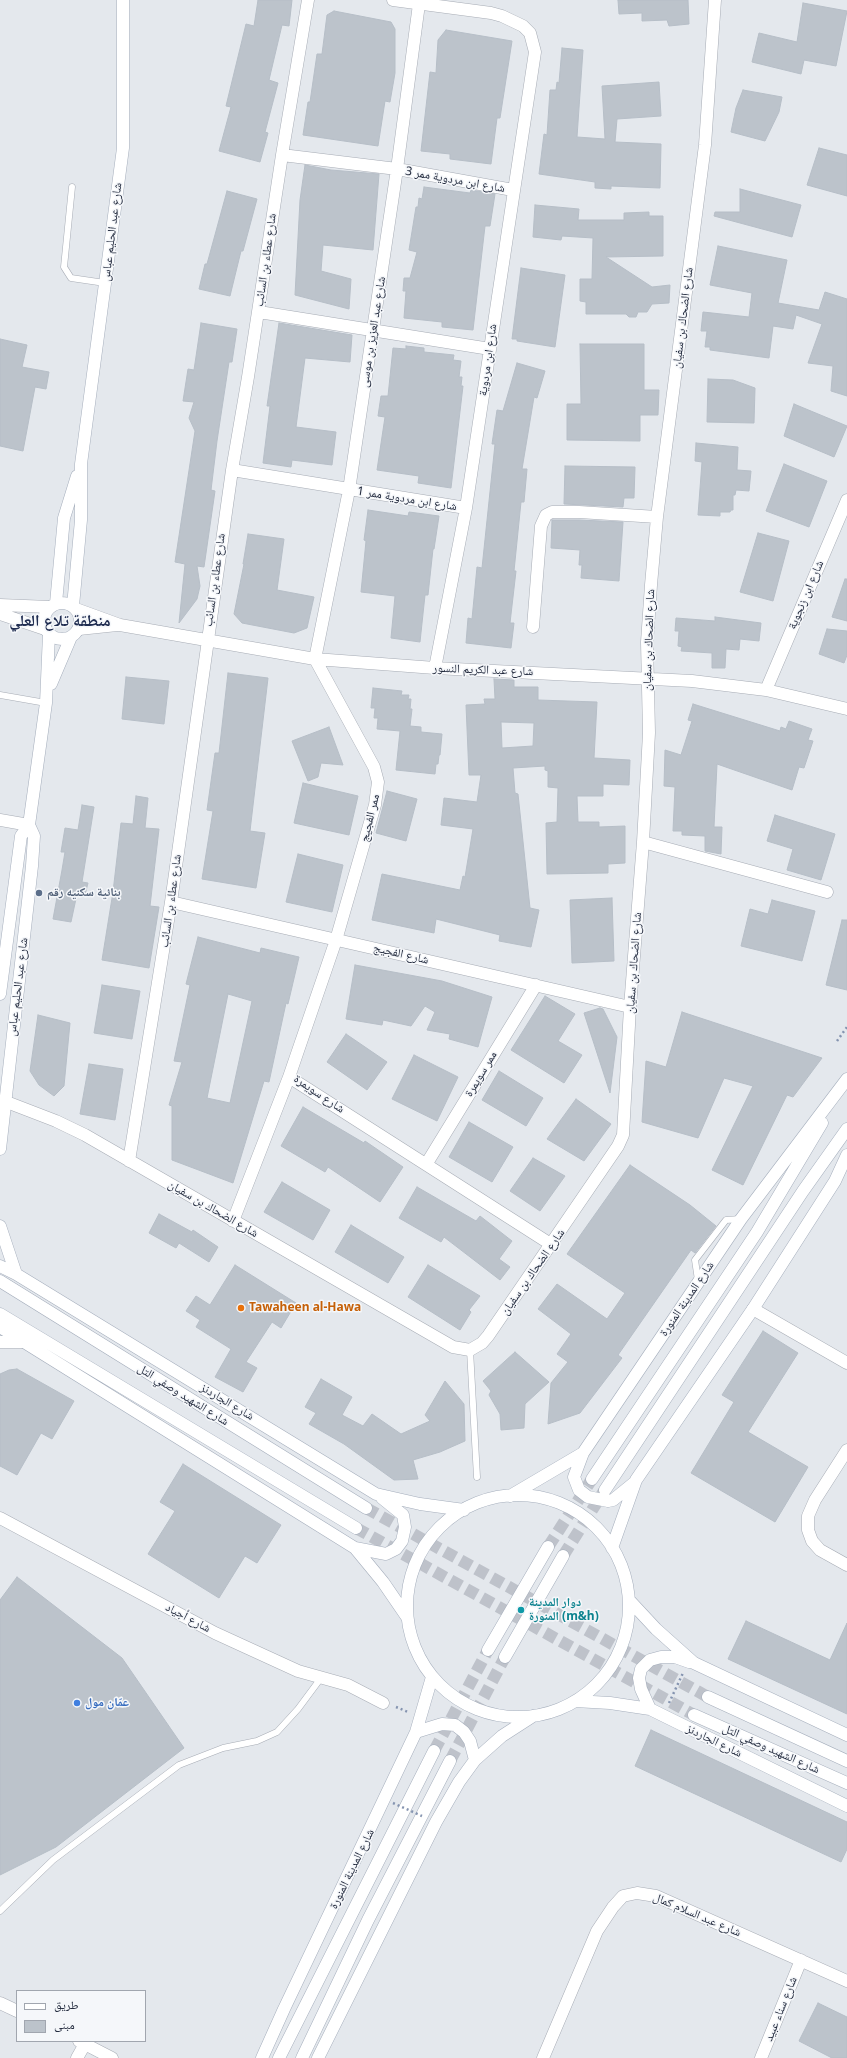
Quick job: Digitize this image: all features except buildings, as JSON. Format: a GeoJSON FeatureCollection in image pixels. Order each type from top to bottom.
{"type":"FeatureCollection","features":[{"type":"Feature","properties":{"kind":"street","name":"شارع عبد الحليم عباس"},"geometry":{"type":"LineString","coordinates":[[74,608],[81,520],[81,464],[123,148],[123,0]]}},
{"type":"Feature","properties":{"kind":"street","name":"شارع عطاء بن السائب"},"geometry":{"type":"LineString","coordinates":[[129,1161],[172,902],[206,641],[232,470],[259,312],[282,155],[308,0]]}},
{"type":"Feature","properties":{"kind":"street"},"geometry":{"type":"LineString","coordinates":[[393,0],[419,4],[470,5]]}},
{"type":"Feature","properties":{"kind":"street","name":"شارع الضحاك بن سفيان"},"geometry":{"type":"LineString","coordinates":[[4,1101],[56,1121],[129,1161],[453,1347],[470,1350],[482,1343],[488,1336],[552,1245],[618,1146],[623,1135],[630,1007],[643,842],[649,733],[647,642],[657,517],[705,145],[716,0]]}},
{"type":"Feature","properties":{"kind":"street","name":"شارع عبد العزيز بن موسى"},"geometry":{"type":"LineString","coordinates":[[315,659],[349,490],[397,170],[419,4]]}},
{"type":"Feature","properties":{"kind":"street","name":"شارع ابن مردوية"},"geometry":{"type":"LineString","coordinates":[[435,668],[466,508],[535,52],[533,38],[523,26],[502,16],[470,5]]}},
{"type":"Feature","properties":{"kind":"street","name":"شارع ابن مردوية ممر 3"},"geometry":{"type":"LineString","coordinates":[[282,155],[397,170],[513,190]]}},
{"type":"Feature","properties":{"kind":"street"},"geometry":{"type":"LineString","coordinates":[[259,312],[373,329],[490,349]]}},
{"type":"Feature","properties":{"kind":"street","name":"شارع عبد الحليم عباس"},"geometry":{"type":"LineString","coordinates":[[53,605],[64,518],[81,464]]}},
{"type":"Feature","properties":{"kind":"street","name":"شارع ابن مردوية ممر 1"},"geometry":{"type":"LineString","coordinates":[[232,470],[466,508]]}},
{"type":"Feature","properties":{"kind":"street","name":"شارع ابن زنجوية"},"geometry":{"type":"LineString","coordinates":[[766,690],[847,500]]}},
{"type":"Feature","properties":{"kind":"street"},"geometry":{"type":"LineString","coordinates":[[533,627],[541,526],[546,515],[552,512],[579,512],[657,517]]}},
{"type":"Feature","properties":{"kind":"street"},"geometry":{"type":"LineString","coordinates":[[0,604],[53,605],[68,603],[74,608],[80,619],[75,633],[59,639],[47,631],[0,614]]}},
{"type":"Feature","properties":{"kind":"street"},"geometry":{"type":"LineString","coordinates":[[47,631],[44,617],[53,605]]}},
{"type":"Feature","properties":{"kind":"street","name":"شارع عبد الكريم النسور"},"geometry":{"type":"LineString","coordinates":[[74,608],[120,625],[315,659],[435,668],[647,677],[692,681],[766,690],[847,710]]}},
{"type":"Feature","properties":{"kind":"street","name":"شارع عبد الكريم النسور"},"geometry":{"type":"LineString","coordinates":[[75,633],[120,625]]}},
{"type":"Feature","properties":{"kind":"street","name":"شارع عبد الحليم عباس"},"geometry":{"type":"LineString","coordinates":[[0,994],[21,836],[29,825],[47,697],[47,631]]}},
{"type":"Feature","properties":{"kind":"street","name":"شارع عبد الحليم عباس"},"geometry":{"type":"LineString","coordinates":[[47,697],[75,633]]}},
{"type":"Feature","properties":{"kind":"street","name":"ممر الفجيج"},"geometry":{"type":"LineString","coordinates":[[315,659],[374,767],[378,782],[375,805],[336,940]]}},
{"type":"Feature","properties":{"kind":"street"},"geometry":{"type":"LineString","coordinates":[[0,820],[29,825]]}},
{"type":"Feature","properties":{"kind":"street","name":"شارع عبد الحليم عباس"},"geometry":{"type":"LineString","coordinates":[[0,1150],[4,1101],[32,866],[34,836],[29,825]]}},
{"type":"Feature","properties":{"kind":"street"},"geometry":{"type":"LineString","coordinates":[[643,842],[827,892]]}},
{"type":"Feature","properties":{"kind":"street","name":"شارع الفجيج"},"geometry":{"type":"LineString","coordinates":[[172,902],[630,1007]]}},
{"type":"Feature","properties":{"kind":"street","name":"شارع سويمرة"},"geometry":{"type":"LineString","coordinates":[[336,940],[289,1077],[427,1163],[552,1245]]}},
{"type":"Feature","properties":{"kind":"street","name":"ممر سويمرة"},"geometry":{"type":"LineString","coordinates":[[427,1163],[536,985]]}},
{"type":"Feature","properties":{"kind":"street"},"geometry":{"type":"LineString","coordinates":[[233,1221],[289,1077]]}},
{"type":"Feature","properties":{"kind":"street","name":"شارع المدينة المنورة"},"geometry":{"type":"LineString","coordinates":[[509,1496],[583,1453],[741,1219],[847,1080]]}},
{"type":"Feature","properties":{"kind":"street","name":"شارع المدينة المنورة"},"geometry":{"type":"LineString","coordinates":[[592,1479],[757,1232],[847,1080]]}},
{"type":"Feature","properties":{"kind":"street"},"geometry":{"type":"LineString","coordinates":[[605,1490],[803,1191],[847,1129]]}},
{"type":"Feature","properties":{"kind":"street"},"geometry":{"type":"LineString","coordinates":[[583,1453],[574,1477],[579,1490],[588,1497],[608,1501],[613,1500],[627,1490],[636,1480],[753,1308],[835,1181],[847,1155]]}},
{"type":"Feature","properties":{"kind":"street"},"geometry":{"type":"LineString","coordinates":[[0,1226],[4,1243],[16,1274]]}},
{"type":"Feature","properties":{"kind":"street","name":"شارع الجاردنز"},"geometry":{"type":"LineString","coordinates":[[0,1266],[16,1274],[376,1494],[420,1504],[464,1510]]}},
{"type":"Feature","properties":{"kind":"street","name":"شارع الشهيد وصفي التل"},"geometry":{"type":"LineString","coordinates":[[0,1281],[366,1508]]}},
{"type":"Feature","properties":{"kind":"street"},"geometry":{"type":"LineString","coordinates":[[753,1308],[847,1363]]}},
{"type":"Feature","properties":{"kind":"street","name":"شارع الشهيد وصفي التل"},"geometry":{"type":"LineString","coordinates":[[0,1314],[356,1528]]}},
{"type":"Feature","properties":{"kind":"street"},"geometry":{"type":"LineString","coordinates":[[0,1327],[355,1548],[383,1582],[407,1618]]}},
{"type":"Feature","properties":{"kind":"street"},"geometry":{"type":"LineString","coordinates":[[0,1342],[24,1342]]}},
{"type":"Feature","properties":{"kind":"street"},"geometry":{"type":"LineString","coordinates":[[847,1450],[815,1500],[808,1516],[808,1530],[812,1541],[820,1550],[847,1565]]}},
{"type":"Feature","properties":{"kind":"street"},"geometry":{"type":"LineString","coordinates":[[612,1548],[636,1480]]}},
{"type":"Feature","properties":{"kind":"street"},"geometry":{"type":"LineString","coordinates":[[355,1548],[386,1554],[396,1549],[402,1541],[405,1528],[403,1515],[376,1494]]}},
{"type":"Feature","properties":{"kind":"street"},"geometry":{"type":"LineString","coordinates":[[509,1496],[539,1498],[568,1508],[593,1525],[612,1548],[624,1573],[629,1600],[627,1624],[621,1647],[610,1668],[594,1687],[574,1701],[554,1710],[533,1716],[514,1717],[478,1709],[461,1701],[446,1690],[432,1677],[415,1649],[407,1618],[409,1586],[419,1555],[438,1529],[464,1510],[486,1500],[509,1496]]}},
{"type":"Feature","properties":{"kind":"street","name":"شارع أجياد"},"geometry":{"type":"LineString","coordinates":[[0,1518],[215,1633],[298,1671],[348,1685],[383,1703]]}},
{"type":"Feature","properties":{"kind":"street"},"geometry":{"type":"LineString","coordinates":[[488,1650],[548,1546]]}},
{"type":"Feature","properties":{"kind":"street"},"geometry":{"type":"LineString","coordinates":[[505,1657],[563,1556]]}},
{"type":"Feature","properties":{"kind":"street"},"geometry":{"type":"LineString","coordinates":[[629,1600],[656,1629],[691,1662]]}},
{"type":"Feature","properties":{"kind":"street"},"geometry":{"type":"LineString","coordinates":[[650,1709],[641,1689],[639,1678],[641,1669],[650,1660],[661,1656],[675,1657],[691,1662],[847,1736]]}},
{"type":"Feature","properties":{"kind":"street","name":"شارع المدينة المنورة"},"geometry":{"type":"LineString","coordinates":[[262,2058],[416,1732],[422,1716],[432,1677]]}},
{"type":"Feature","properties":{"kind":"street","name":"شارع الشهيد وصفي التل"},"geometry":{"type":"LineString","coordinates":[[708,1697],[847,1761]]}},
{"type":"Feature","properties":{"kind":"street","name":"شارع الجاردنز"},"geometry":{"type":"LineString","coordinates":[[574,1701],[610,1703],[650,1709],[847,1806]]}},
{"type":"Feature","properties":{"kind":"street","name":"شارع الشهيد وصفي التل"},"geometry":{"type":"LineString","coordinates":[[694,1715],[847,1783]]}},
{"type":"Feature","properties":{"kind":"street"},"geometry":{"type":"LineString","coordinates":[[318,2058],[436,1822],[475,1760],[502,1736],[533,1716]]}},
{"type":"Feature","properties":{"kind":"street"},"geometry":{"type":"LineString","coordinates":[[416,1732],[442,1724],[455,1725],[464,1732],[470,1741],[475,1760]]}},
{"type":"Feature","properties":{"kind":"street","name":"شارع المدينة المنورة"},"geometry":{"type":"LineString","coordinates":[[279,2058],[434,1751]]}},
{"type":"Feature","properties":{"kind":"street"},"geometry":{"type":"LineString","coordinates":[[302,2058],[365,1927],[450,1762]]}},
{"type":"Feature","properties":{"kind":"street","name":"شارع عبد السلام كمال"},"geometry":{"type":"LineString","coordinates":[[544,2058],[597,1931],[613,1907],[623,1896],[636,1894],[656,1896],[847,1981]]}},
{"type":"Feature","properties":{"kind":"street","name":"شارع سناء عبيد"},"geometry":{"type":"LineString","coordinates":[[761,2058],[801,1960]]}},
{"type":"Feature","properties":{"kind":"street"},"geometry":{"type":"LineString","coordinates":[[0,2003],[16,2011]]}},
{"type":"Feature","properties":{"kind":"street"},"geometry":{"type":"LineString","coordinates":[[77,2058],[82,2043],[112,2058]]}},
{"type":"Feature","properties":{"kind":"lane"},"geometry":{"type":"LineString","coordinates":[[72,187],[64,267],[71,278],[106,283]]}},
{"type":"Feature","properties":{"kind":"lane"},"geometry":{"type":"LineString","coordinates":[[0,695],[47,697]]}},
{"type":"Feature","properties":{"kind":"lane"},"geometry":{"type":"LineString","coordinates":[[470,1350],[477,1477]]}},
{"type":"Feature","properties":{"kind":"lane"},"geometry":{"type":"LineString","coordinates":[[0,1910],[53,1860],[179,1765],[223,1748],[257,1741],[277,1732],[298,1709],[320,1678]]}},
{"type":"Feature","properties":{"kind":"path"},"geometry":{"type":"LineString","coordinates":[[837,1042],[847,1027]]}},
{"type":"Feature","properties":{"kind":"path"},"geometry":{"type":"LineString","coordinates":[[663,1716],[691,1662]]}},
{"type":"Feature","properties":{"kind":"path"},"geometry":{"type":"LineString","coordinates":[[383,1703],[422,1716]]}},
{"type":"Feature","properties":{"kind":"path"},"geometry":{"type":"LineString","coordinates":[[393,1803],[422,1816]]}},
{"type":"Feature","properties":{"kind":"tunnel"},"geometry":{"type":"LineString","coordinates":[[548,1547],[592,1479]]}},
{"type":"Feature","properties":{"kind":"tunnel"},"geometry":{"type":"LineString","coordinates":[[563,1556],[604,1491]]}},
{"type":"Feature","properties":{"kind":"tunnel"},"geometry":{"type":"LineString","coordinates":[[366,1508],[708,1697]]}},
{"type":"Feature","properties":{"kind":"tunnel"},"geometry":{"type":"LineString","coordinates":[[356,1528],[694,1715]]}},
{"type":"Feature","properties":{"kind":"tunnel"},"geometry":{"type":"LineString","coordinates":[[434,1751],[488,1650]]}},
{"type":"Feature","properties":{"kind":"tunnel"},"geometry":{"type":"LineString","coordinates":[[450,1761],[505,1657]]}},
{"type":"Feature","properties":{"kind":"place","name":"بنائية سكنيه رقم"},"geometry":{"type":"Point","coordinates":[39,893]}},
{"type":"Feature","properties":{"kind":"place","name":"Tawaheen al-Hawa"},"geometry":{"type":"Point","coordinates":[241,1308]}},
{"type":"Feature","properties":{"kind":"place","name":"دوار المدينة المنورة (m&h)"},"geometry":{"type":"Point","coordinates":[521,1610]}},
{"type":"Feature","properties":{"kind":"place","name":"عمّان مول"},"geometry":{"type":"Point","coordinates":[77,1703]}},
{"type":"Feature","properties":{"kind":"district","name":"منطقة تلاع العلي"},"geometry":{"type":"Point","coordinates":[60,621]}}]}
